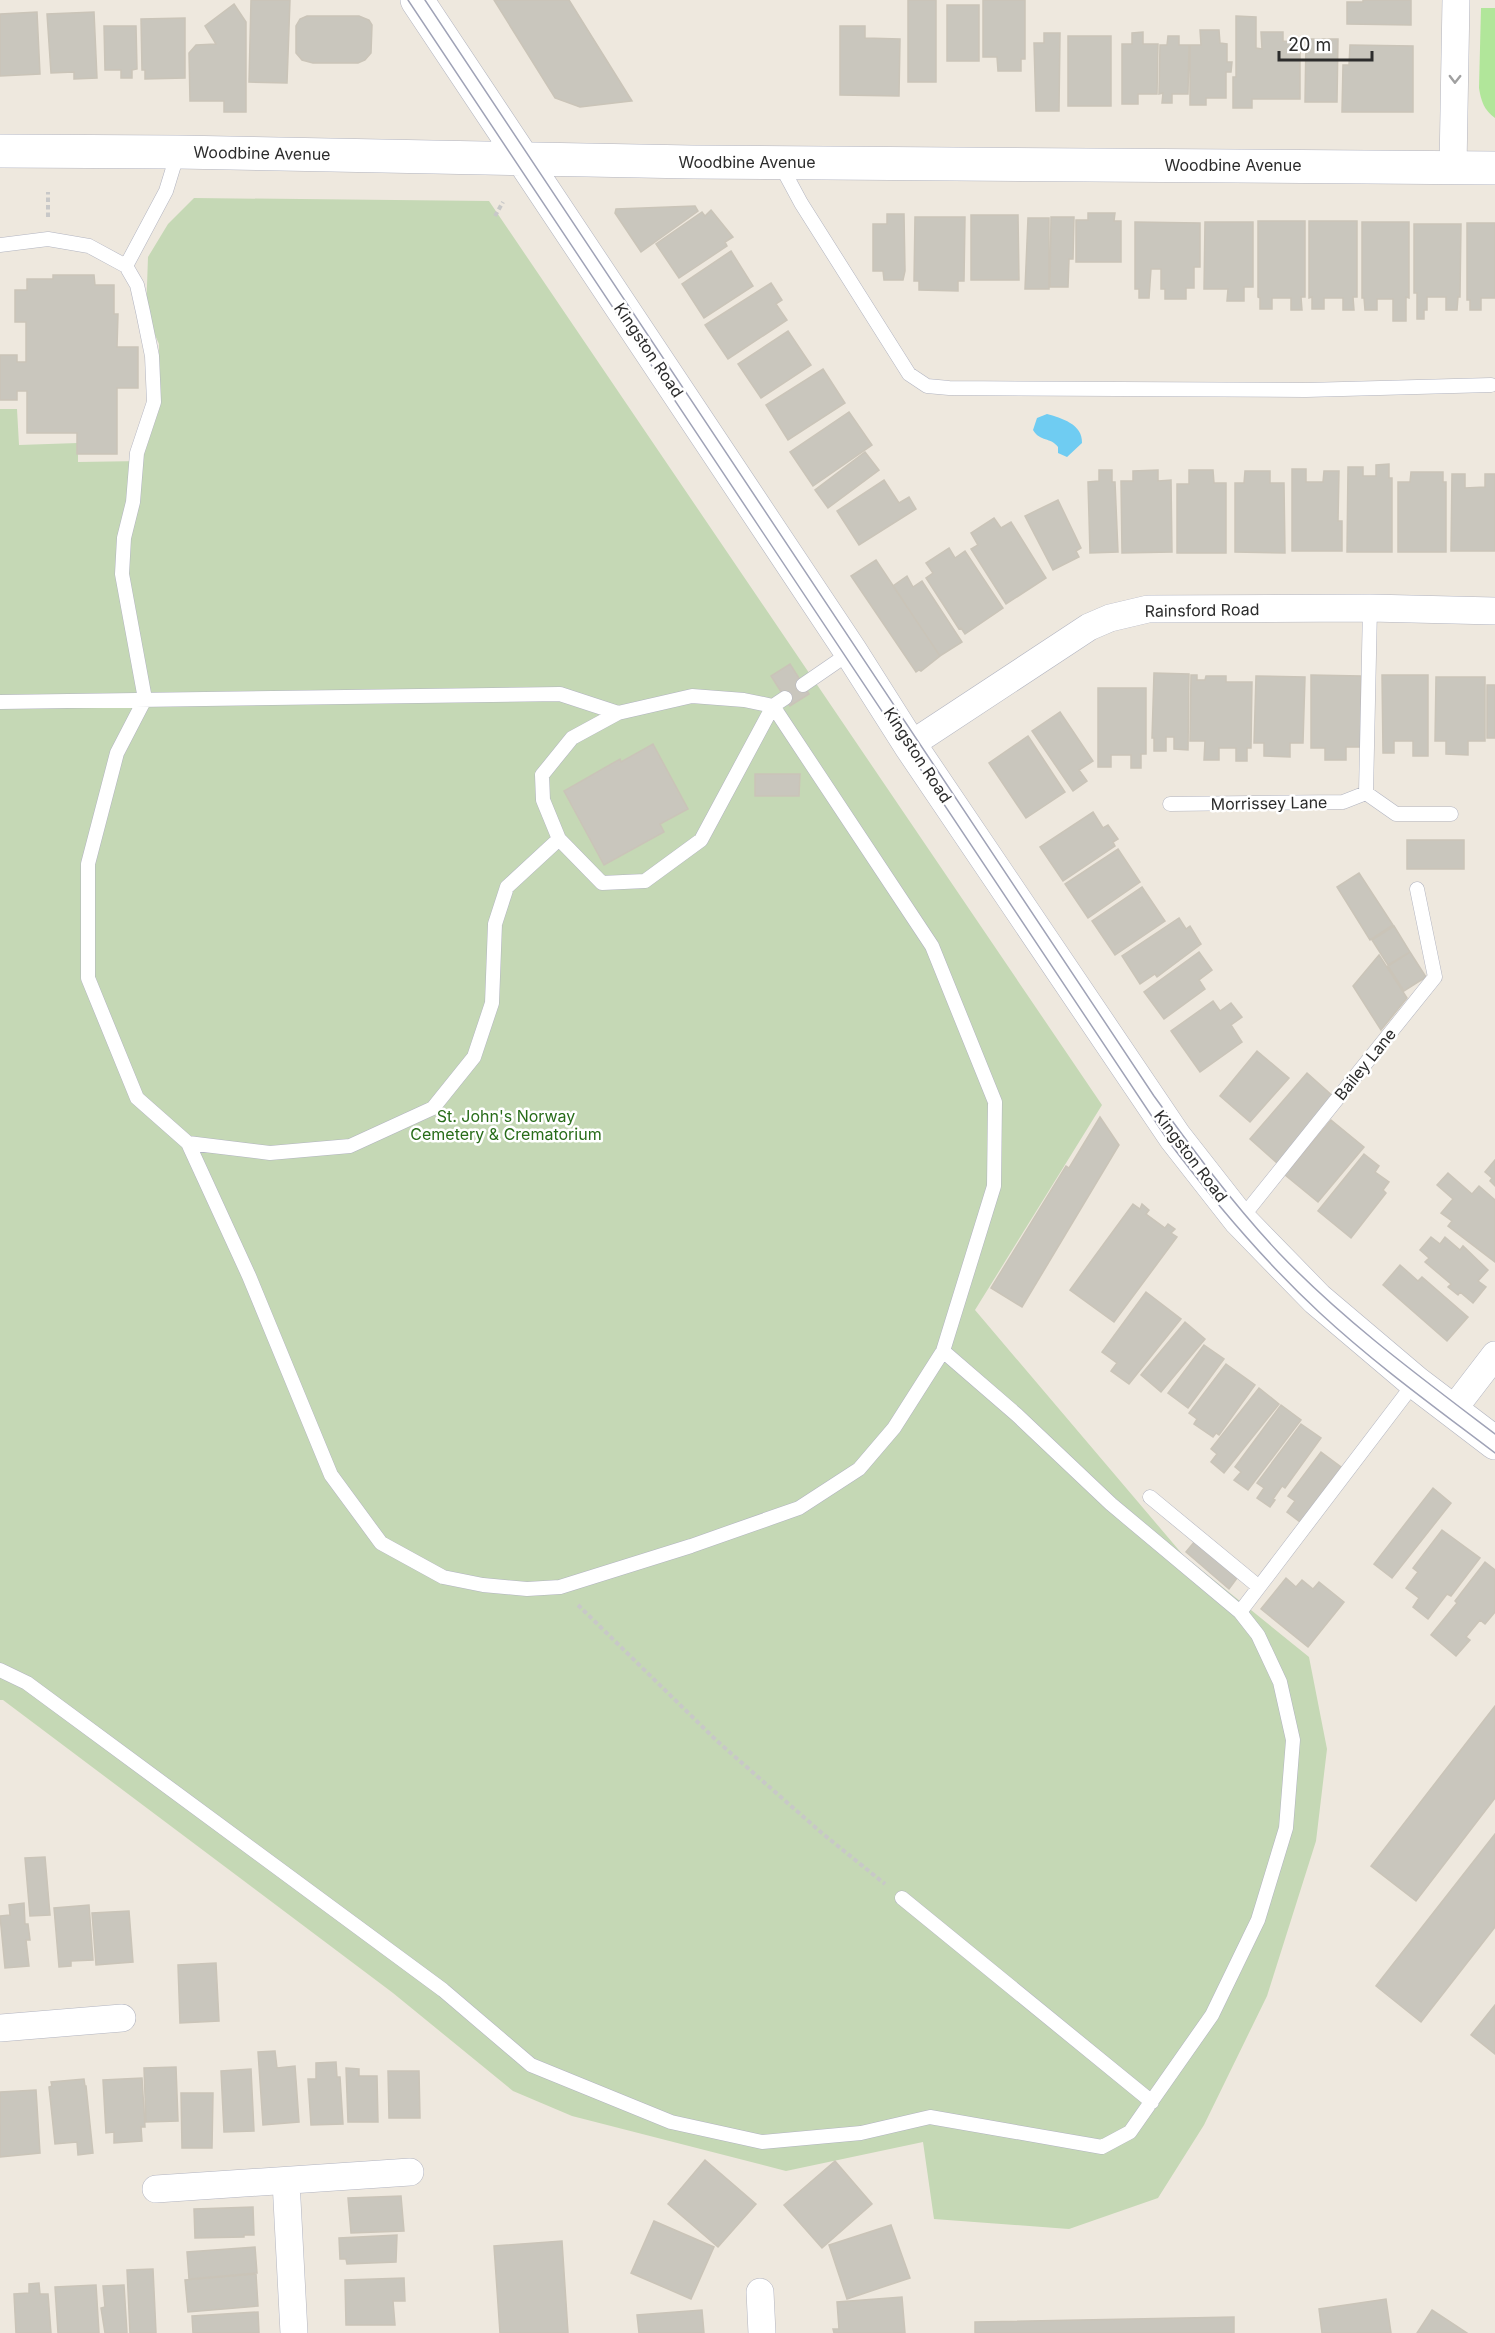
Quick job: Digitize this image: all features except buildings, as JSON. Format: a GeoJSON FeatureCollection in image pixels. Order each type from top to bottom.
{"type":"FeatureCollection","features":[{"type":"Feature","properties":{"kind":"main road","name":"Kingston Road"},"geometry":{"type":"LineString","coordinates":[[417,0],[851,652],[910,745],[1175,1137],[1240,1220],[1317,1299],[1415,1382],[1495,1443]]}},
{"type":"Feature","properties":{"kind":"main road","name":"Woodbine Avenue"},"geometry":{"type":"LineString","coordinates":[[0,151],[779,162],[1495,168]]}},
{"type":"Feature","properties":{"kind":"street"},"geometry":{"type":"LineString","coordinates":[[1453,167],[1456,0]]}},
{"type":"Feature","properties":{"kind":"street","name":"Rainsford Road"},"geometry":{"type":"LineString","coordinates":[[910,745],[1089,627],[1110,618],[1148,609],[1370,608],[1495,611]]}},
{"type":"Feature","properties":{"kind":"street"},"geometry":{"type":"LineString","coordinates":[[1452,1410],[1495,1355]]}},
{"type":"Feature","properties":{"kind":"street"},"geometry":{"type":"LineString","coordinates":[[0,2028],[122,2018]]}},
{"type":"Feature","properties":{"kind":"street"},"geometry":{"type":"LineString","coordinates":[[156,2189],[410,2172]]}},
{"type":"Feature","properties":{"kind":"street"},"geometry":{"type":"LineString","coordinates":[[286,2181],[294,2333]]}},
{"type":"Feature","properties":{"kind":"street"},"geometry":{"type":"LineString","coordinates":[[760,2292],[762,2333]]}},
{"type":"Feature","properties":{"kind":"lane"},"geometry":{"type":"LineString","coordinates":[[126,266],[166,191],[178,152]]}},
{"type":"Feature","properties":{"kind":"lane"},"geometry":{"type":"LineString","coordinates":[[779,162],[801,203],[909,374],[927,386],[1306,390],[1491,385]]}},
{"type":"Feature","properties":{"kind":"lane"},"geometry":{"type":"LineString","coordinates":[[0,245],[48,239],[89,246],[126,266],[137,285],[152,356],[154,402],[137,453],[133,502],[124,538],[122,574],[145,699],[117,753],[88,864],[88,978],[137,1098],[188,1143],[249,1276],[331,1476],[381,1542],[443,1577],[483,1585],[527,1589],[560,1587],[691,1546],[799,1508],[859,1469],[894,1428],[943,1351],[994,1186],[995,1102],[932,946],[773,706],[744,700],[692,696],[618,713],[572,738],[542,776],[543,800],[559,839],[602,883],[645,881],[701,840],[773,706],[785,698]]}},
{"type":"Feature","properties":{"kind":"lane"},"geometry":{"type":"LineString","coordinates":[[1370,608],[1366,793],[1396,814],[1452,814]]}},
{"type":"Feature","properties":{"kind":"lane"},"geometry":{"type":"LineString","coordinates":[[803,685],[851,652]]}},
{"type":"Feature","properties":{"kind":"lane"},"geometry":{"type":"LineString","coordinates":[[0,702],[560,694],[618,713]]}},
{"type":"Feature","properties":{"kind":"lane","name":"Morrissey Lane"},"geometry":{"type":"LineString","coordinates":[[1170,804],[1343,802],[1366,793]]}},
{"type":"Feature","properties":{"kind":"lane"},"geometry":{"type":"LineString","coordinates":[[188,1143],[270,1153],[350,1146],[433,1108],[474,1057],[492,1003],[495,924],[507,887],[559,839]]}},
{"type":"Feature","properties":{"kind":"lane","name":"Bailey Lane"},"geometry":{"type":"LineString","coordinates":[[1240,1220],[1435,977],[1417,889]]}},
{"type":"Feature","properties":{"kind":"lane"},"geometry":{"type":"LineString","coordinates":[[0,1670],[27,1683],[434,1983],[531,2065],[671,2122],[762,2142],[861,2133],[930,2117],[1102,2147],[1130,2132],[1212,2015],[1258,1920],[1286,1828],[1293,1740],[1280,1682],[1258,1635],[1240,1612],[1111,1504],[1017,1414],[943,1351]]}},
{"type":"Feature","properties":{"kind":"lane"},"geometry":{"type":"LineString","coordinates":[[1240,1612],[1415,1382]]}},
{"type":"Feature","properties":{"kind":"lane"},"geometry":{"type":"LineString","coordinates":[[1150,1497],[1259,1587]]}},
{"type":"Feature","properties":{"kind":"lane"},"geometry":{"type":"LineString","coordinates":[[902,1898],[1152,2102]]}},
{"type":"Feature","properties":{"kind":"path"},"geometry":{"type":"LineString","coordinates":[[48,192],[48,222]]}},
{"type":"Feature","properties":{"kind":"path"},"geometry":{"type":"LineString","coordinates":[[495,216],[503,202]]}},
{"type":"Feature","properties":{"kind":"path"},"geometry":{"type":"LineString","coordinates":[[560,1587],[717,1741],[823,1834],[902,1898]]}},
{"type":"Feature","properties":{"kind":"green space"},"geometry":{"type":"Polygon","coordinates":[[[1481,8],[1495,8],[1495,118],[1484,105],[1479,88],[1481,8]]]}},
{"type":"Feature","properties":{"kind":"green space","name":"St. John's Norway Cemetery & Crematorium"},"geometry":{"type":"Polygon","coordinates":[[[194,198],[489,201],[1102,1105],[975,1310],[1183,1555],[1309,1657],[1327,1749],[1316,1841],[1267,1996],[1204,2125],[1158,2198],[1069,2229],[934,2219],[923,2142],[786,2171],[572,2116],[513,2091],[393,1993],[0,1700],[0,409],[17,409],[19,445],[78,443],[78,462],[142,461],[158,399],[159,344],[146,315],[148,257],[168,224],[194,198]]]}},
{"type":"Feature","properties":{"kind":"water"},"geometry":{"type":"Polygon","coordinates":[[[1047,414],[1070,423],[1079,431],[1082,443],[1067,457],[1058,453],[1058,447],[1055,444],[1039,436],[1033,430],[1037,418],[1047,414]]]}},
{"type":"Feature","properties":{"kind":"tram line"},"geometry":{"type":"LineString","coordinates":[[408,0],[1169,1142],[1241,1231],[1320,1313],[1384,1368],[1495,1453]]}},
{"type":"Feature","properties":{"kind":"tram line"},"geometry":{"type":"LineString","coordinates":[[425,0],[1154,1096],[1184,1137],[1246,1216],[1304,1278],[1383,1348],[1495,1434]]}}]}
